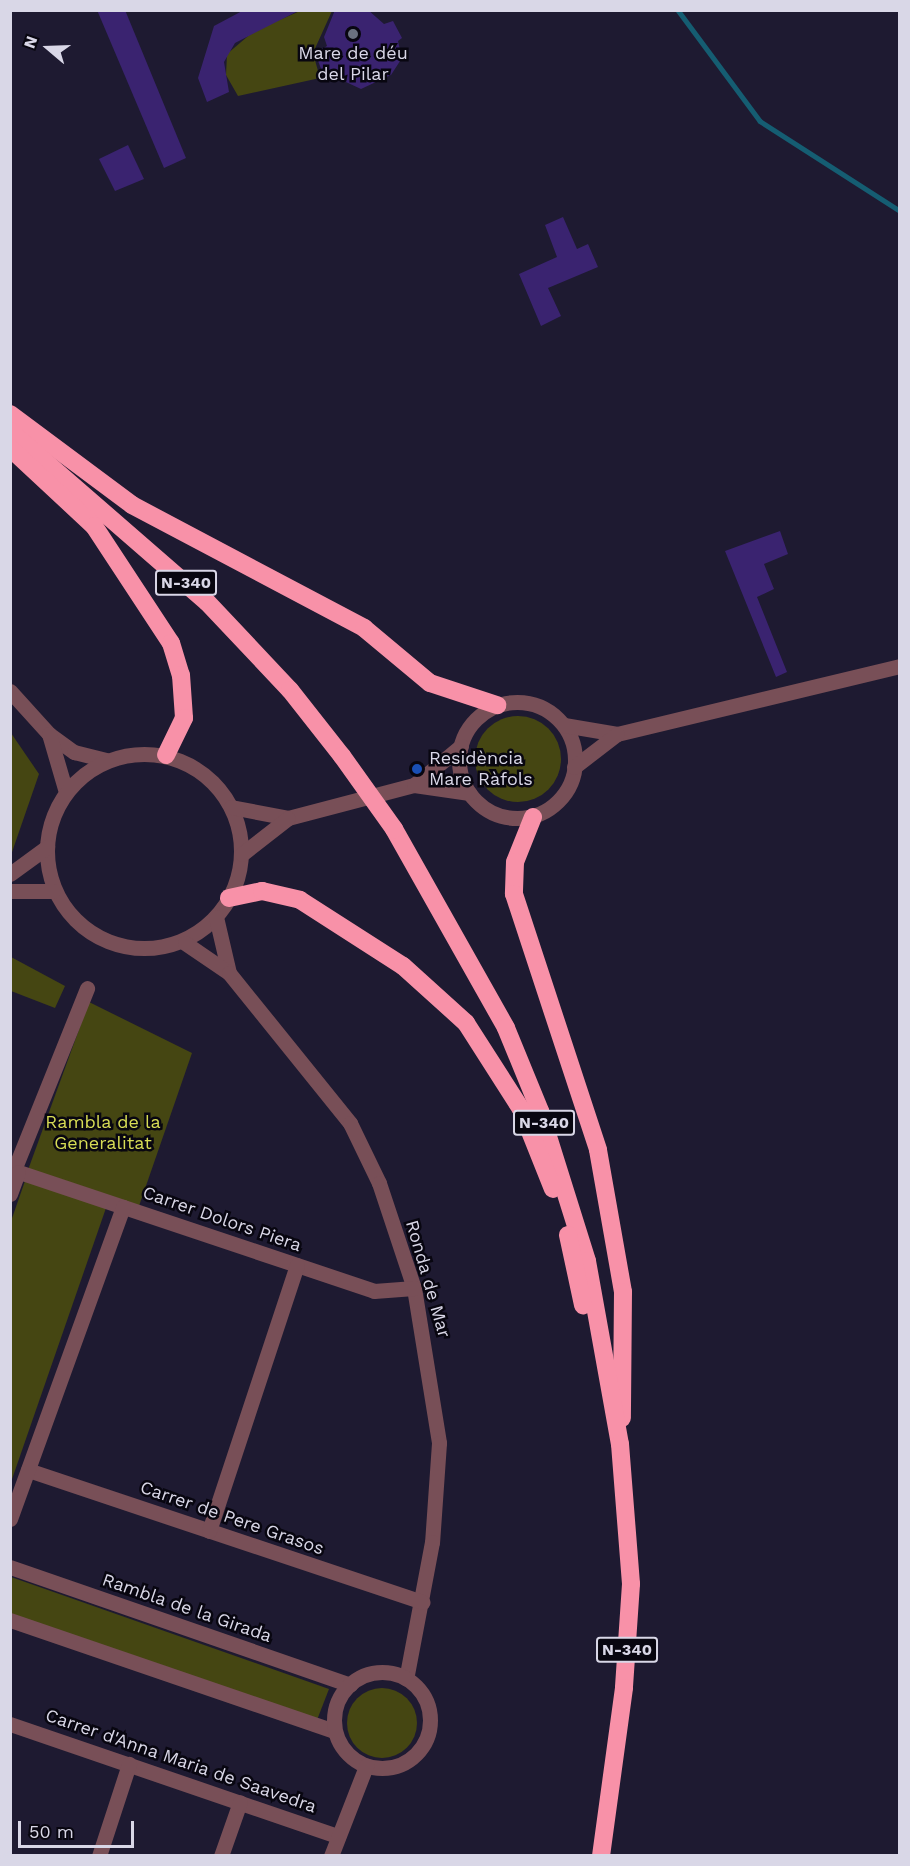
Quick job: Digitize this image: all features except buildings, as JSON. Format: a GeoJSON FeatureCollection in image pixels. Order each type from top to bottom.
{"type":"FeatureCollection","features":[{"type":"Feature","properties":{"kind":"highway"},"geometry":{"type":"LineString","coordinates":[[10,414],[132,505],[364,628],[430,683],[497,705]]}},
{"type":"Feature","properties":{"kind":"highway","name":"N-340"},"geometry":{"type":"LineString","coordinates":[[10,431],[207,602],[290,690],[342,756],[394,829],[456,932],[540,1111],[587,1261],[620,1444],[631,1584],[624,1688],[601,1856]]}},
{"type":"Feature","properties":{"kind":"highway"},"geometry":{"type":"LineString","coordinates":[[10,448],[94,526],[171,643],[184,718],[166,755]]}},
{"type":"Feature","properties":{"kind":"highway"},"geometry":{"type":"LineString","coordinates":[[533,817],[515,862],[514,894],[598,1150],[623,1292],[626,1368],[620,1444]]}},
{"type":"Feature","properties":{"kind":"highway"},"geometry":{"type":"LineString","coordinates":[[229,898],[262,891],[300,900],[382,950],[466,1023],[521,1109],[563,1214],[600,1386],[620,1444]]}},
{"type":"Feature","properties":{"kind":"street"},"geometry":{"type":"LineString","coordinates":[[617,734],[574,767],[563,796],[533,817],[495,814],[469,792],[459,764],[461,746],[472,722],[497,705],[534,704],[564,725],[617,734],[900,666]]}},
{"type":"Feature","properties":{"kind":"street"},"geometry":{"type":"LineString","coordinates":[[10,691],[49,734],[74,752],[106,760]]}},
{"type":"Feature","properties":{"kind":"street"},"geometry":{"type":"LineString","coordinates":[[564,725],[574,767]]}},
{"type":"Feature","properties":{"kind":"street"},"geometry":{"type":"LineString","coordinates":[[49,734],[66,792]]}},
{"type":"Feature","properties":{"kind":"street"},"geometry":{"type":"LineString","coordinates":[[414,786],[461,746]]}},
{"type":"Feature","properties":{"kind":"street"},"geometry":{"type":"LineString","coordinates":[[136,753],[166,755],[198,769],[231,807],[242,854],[229,898],[216,917],[185,943],[127,947],[93,934],[53,891],[47,846],[52,818],[66,792],[106,760],[136,753]]}},
{"type":"Feature","properties":{"kind":"street"},"geometry":{"type":"LineString","coordinates":[[242,854],[288,818],[414,786],[469,792]]}},
{"type":"Feature","properties":{"kind":"street"},"geometry":{"type":"LineString","coordinates":[[231,807],[288,818]]}},
{"type":"Feature","properties":{"kind":"street"},"geometry":{"type":"LineString","coordinates":[[10,874],[47,846]]}},
{"type":"Feature","properties":{"kind":"street"},"geometry":{"type":"LineString","coordinates":[[10,891],[53,891]]}},
{"type":"Feature","properties":{"kind":"street","name":"Ronda de Mar"},"geometry":{"type":"LineString","coordinates":[[216,917],[229,973]]}},
{"type":"Feature","properties":{"kind":"street","name":"Ronda de Mar"},"geometry":{"type":"LineString","coordinates":[[185,943],[229,973],[350,1123],[379,1183],[414,1288],[427,1343],[439,1443],[423,1602],[406,1678]]}},
{"type":"Feature","properties":{"kind":"street"},"geometry":{"type":"LineString","coordinates":[[10,1194],[14,1170],[87,988]]}},
{"type":"Feature","properties":{"kind":"street","name":"Carrer Dolors Piera"},"geometry":{"type":"LineString","coordinates":[[14,1170],[374,1291],[414,1288]]}},
{"type":"Feature","properties":{"kind":"street"},"geometry":{"type":"LineString","coordinates":[[10,1519],[123,1207]]}},
{"type":"Feature","properties":{"kind":"street"},"geometry":{"type":"LineString","coordinates":[[209,1531],[297,1265]]}},
{"type":"Feature","properties":{"kind":"street","name":"Carrer de Pere Grasos"},"geometry":{"type":"LineString","coordinates":[[28,1470],[423,1602]]}},
{"type":"Feature","properties":{"kind":"street","name":"Rambla de la Girada"},"geometry":{"type":"LineString","coordinates":[[10,1567],[350,1684]]}},
{"type":"Feature","properties":{"kind":"street"},"geometry":{"type":"LineString","coordinates":[[10,1620],[335,1731]]}},
{"type":"Feature","properties":{"kind":"street"},"geometry":{"type":"LineString","coordinates":[[377,1672],[406,1678],[427,1704],[428,1735],[410,1759],[389,1767],[366,1766],[346,1753],[335,1731],[336,1706],[350,1684],[377,1672]]}},
{"type":"Feature","properties":{"kind":"street","name":"Carrer d'Anna Maria de Saavedra"},"geometry":{"type":"LineString","coordinates":[[10,1724],[338,1836]]}},
{"type":"Feature","properties":{"kind":"street"},"geometry":{"type":"LineString","coordinates":[[99,1856],[129,1764]]}},
{"type":"Feature","properties":{"kind":"street"},"geometry":{"type":"LineString","coordinates":[[331,1856],[366,1766]]}},
{"type":"Feature","properties":{"kind":"street"},"geometry":{"type":"LineString","coordinates":[[221,1856],[240,1802]]}},
{"type":"Feature","properties":{"kind":"green space"},"geometry":{"type":"Polygon","coordinates":[[[300,11],[332,11],[313,53],[320,78],[238,96],[226,75],[227,54],[254,31],[300,11]]]}},
{"type":"Feature","properties":{"kind":"green space"},"geometry":{"type":"Polygon","coordinates":[[[518,716],[535,719],[549,728],[558,742],[561,759],[558,776],[549,790],[535,799],[518,802],[501,799],[487,790],[478,776],[475,759],[478,742],[487,728],[501,719],[518,716]]]}},
{"type":"Feature","properties":{"kind":"green space"},"geometry":{"type":"Polygon","coordinates":[[[11,733],[39,774],[11,855],[11,733]]]}},
{"type":"Feature","properties":{"kind":"green space"},"geometry":{"type":"Polygon","coordinates":[[[11,957],[65,986],[55,1008],[11,991],[11,957]]]}},
{"type":"Feature","properties":{"kind":"green space","name":"Rambla de la Generalitat"},"geometry":{"type":"Polygon","coordinates":[[[89,1002],[192,1053],[139,1206],[28,1170],[89,1002]]]}},
{"type":"Feature","properties":{"kind":"green space","name":"Rambla de la Generalitat"},"geometry":{"type":"Polygon","coordinates":[[[25,1181],[106,1208],[11,1482],[10,1224],[25,1181]]]}},
{"type":"Feature","properties":{"kind":"green space"},"geometry":{"type":"Polygon","coordinates":[[[11,1577],[329,1689],[317,1720],[11,1616],[11,1577]]]}},
{"type":"Feature","properties":{"kind":"green space"},"geometry":{"type":"Polygon","coordinates":[[[382,1688],[395,1691],[407,1698],[414,1710],[417,1723],[414,1736],[407,1748],[395,1755],[382,1758],[369,1755],[357,1748],[350,1736],[347,1723],[350,1710],[357,1698],[369,1691],[382,1688]]]}},
{"type":"Feature","properties":{"kind":"waterway"},"geometry":{"type":"LineString","coordinates":[[678,10],[760,121],[900,211]]}},
{"type":"Feature","properties":{"kind":"place","name":"Mare de déu del Pilar"},"geometry":{"type":"Point","coordinates":[353,34]}},
{"type":"Feature","properties":{"kind":"place","name":"Residència Mare Ràfols"},"geometry":{"type":"Point","coordinates":[417,769]}}]}
